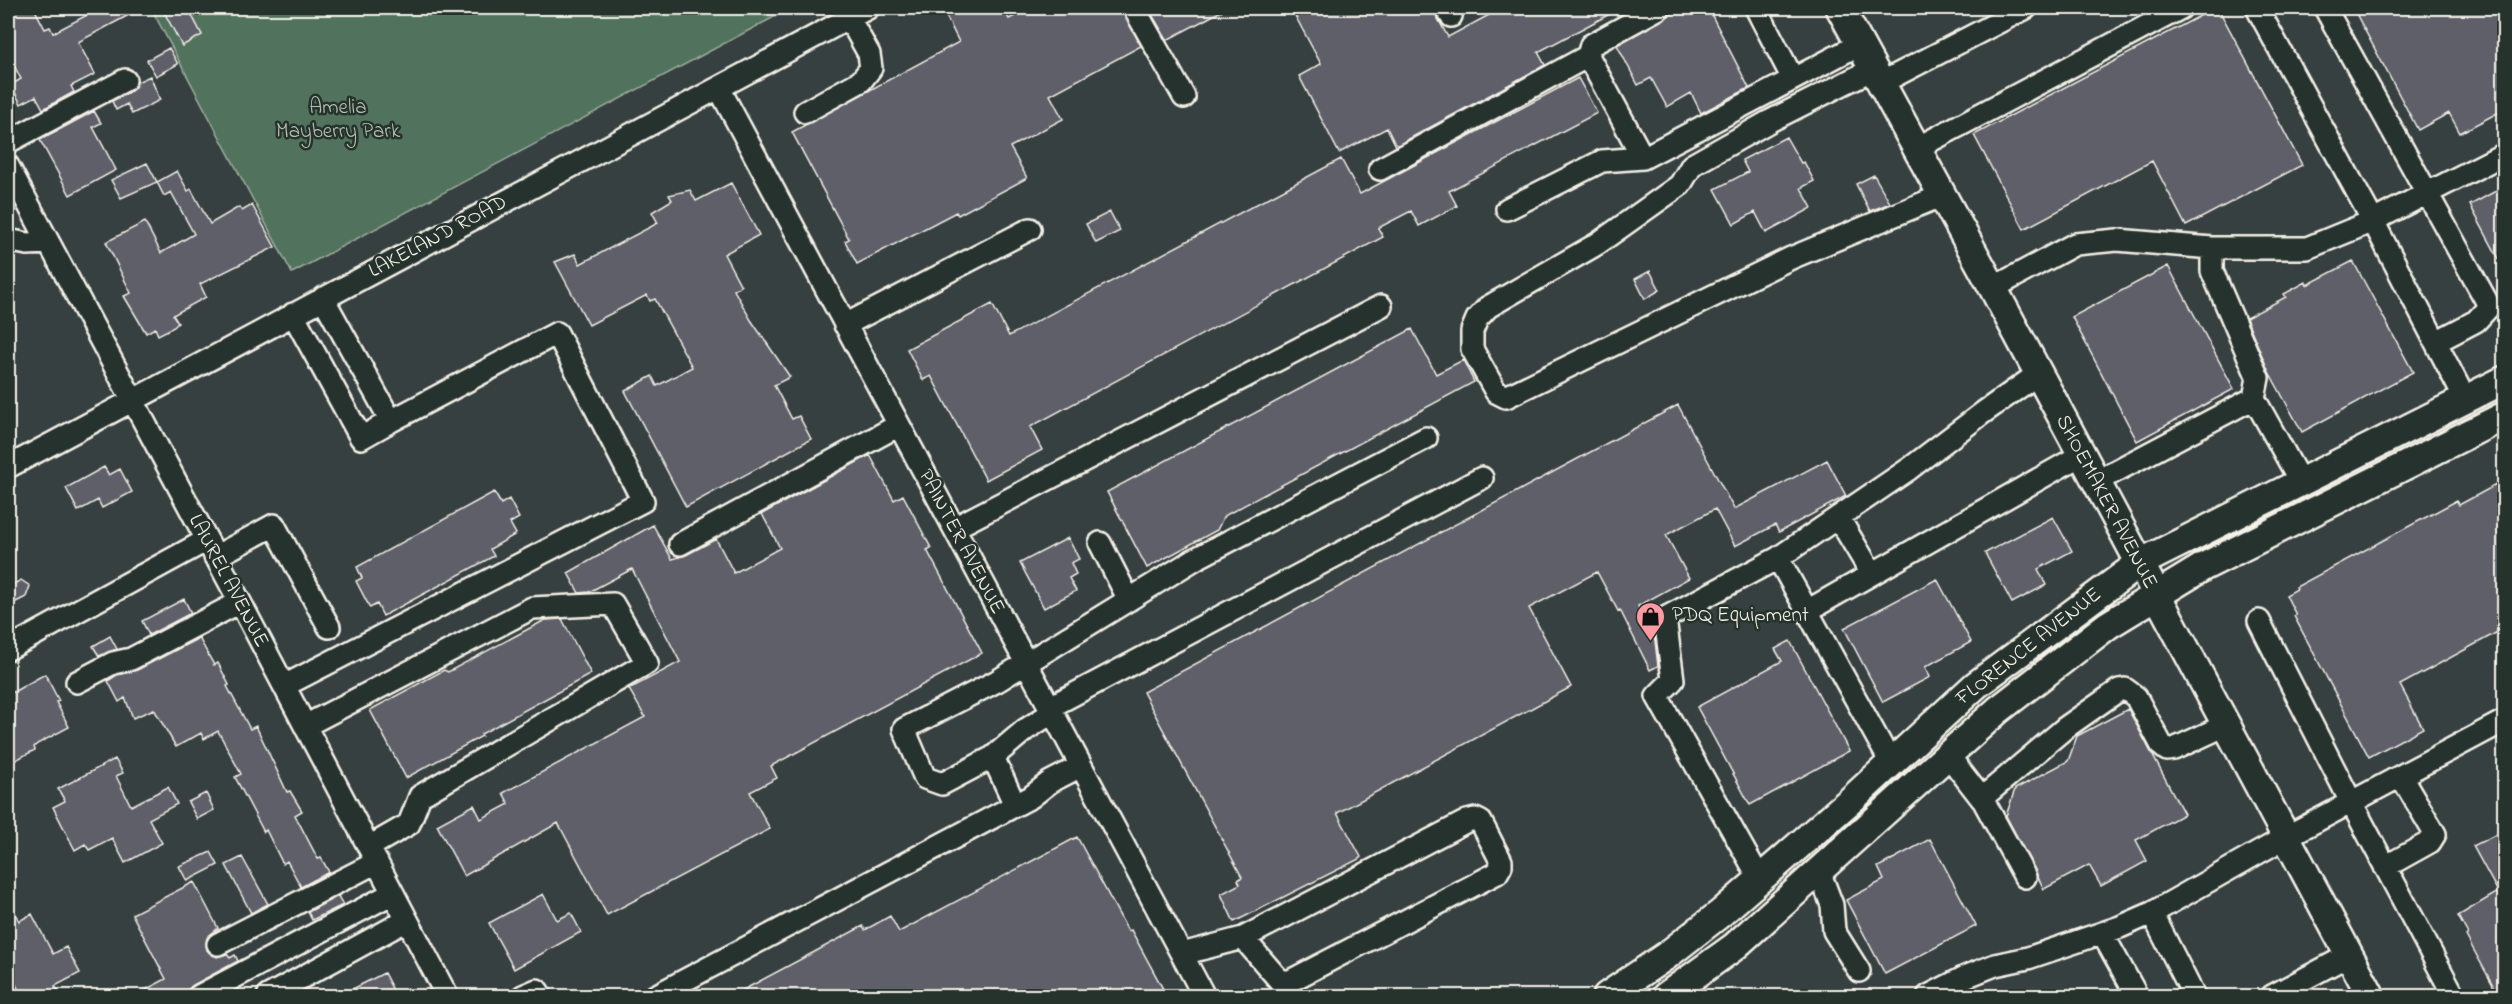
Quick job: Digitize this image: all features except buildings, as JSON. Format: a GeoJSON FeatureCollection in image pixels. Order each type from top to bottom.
{"type":"FeatureCollection","features":[{"type":"Feature","properties":{"kind":"main road","name":"SHOEMAKER AVENUE"},"geometry":{"type":"LineString","coordinates":[[1840,8],[1993,288],[2371,996]]}},
{"type":"Feature","properties":{"kind":"main road","name":"FLORENCE AVENUE"},"geometry":{"type":"LineString","coordinates":[[1607,996],[1666,956],[1760,879],[1892,763],[1976,685],[2140,563],[2505,380]]}},
{"type":"Feature","properties":{"kind":"main road"},"geometry":{"type":"LineString","coordinates":[[2465,399],[2480,428]]}},
{"type":"Feature","properties":{"kind":"main road","name":"FLORENCE AVENUE"},"geometry":{"type":"LineString","coordinates":[[1676,994],[1734,947],[1998,710],[2076,647],[2203,567],[2505,416]]}},
{"type":"Feature","properties":{"kind":"street","name":"LAKELAND ROAD"},"geometry":{"type":"LineString","coordinates":[[8,467],[868,8]]}},
{"type":"Feature","properties":{"kind":"street"},"geometry":{"type":"LineString","coordinates":[[1134,8],[1184,98]]}},
{"type":"Feature","properties":{"kind":"street"},"geometry":{"type":"LineString","coordinates":[[1643,158],[1588,56],[1591,45],[1659,8]]}},
{"type":"Feature","properties":{"kind":"street"},"geometry":{"type":"LineString","coordinates":[[1756,8],[1793,79]]}},
{"type":"Feature","properties":{"kind":"street"},"geometry":{"type":"LineString","coordinates":[[1943,195],[1791,258],[1506,397],[1496,392],[1472,349],[1472,331],[1477,319],[1488,307],[1597,244],[1680,185],[1692,165],[1770,121],[1877,76],[2026,8]]}},
{"type":"Feature","properties":{"kind":"street"},"geometry":{"type":"LineString","coordinates":[[1917,148],[2181,8]]}},
{"type":"Feature","properties":{"kind":"street"},"geometry":{"type":"LineString","coordinates":[[2257,8],[2373,221],[2465,399]]}},
{"type":"Feature","properties":{"kind":"street"},"geometry":{"type":"LineString","coordinates":[[2325,8],[2486,300],[2488,308],[2475,321],[2436,342]]}},
{"type":"Feature","properties":{"kind":"street"},"geometry":{"type":"LineString","coordinates":[[805,112],[861,81],[871,68],[869,54],[849,18]]}},
{"type":"Feature","properties":{"kind":"street"},"geometry":{"type":"LineString","coordinates":[[1507,209],[1602,160],[1643,158],[1860,44]]}},
{"type":"Feature","properties":{"kind":"street"},"geometry":{"type":"LineString","coordinates":[[1380,169],[1588,56]]}},
{"type":"Feature","properties":{"kind":"street"},"geometry":{"type":"LineString","coordinates":[[8,142],[125,80]]}},
{"type":"Feature","properties":{"kind":"street","name":"PAINTER AVENUE"},"geometry":{"type":"LineString","coordinates":[[719,88],[1204,996]]}},
{"type":"Feature","properties":{"kind":"street"},"geometry":{"type":"LineString","coordinates":[[1993,288],[2074,244],[2117,240],[2212,248],[2307,248],[2373,221],[2505,154]]}},
{"type":"Feature","properties":{"kind":"street","name":"LAUREL AVENUE"},"geometry":{"type":"LineString","coordinates":[[8,166],[447,996]]}},
{"type":"Feature","properties":{"kind":"street"},"geometry":{"type":"LineString","coordinates":[[845,325],[1030,229]]}},
{"type":"Feature","properties":{"kind":"street"},"geometry":{"type":"LineString","coordinates":[[8,240],[27,244],[48,243]]}},
{"type":"Feature","properties":{"kind":"street"},"geometry":{"type":"LineString","coordinates":[[2212,248],[2212,272],[2258,378],[2254,398],[2300,482]]}},
{"type":"Feature","properties":{"kind":"street"},"geometry":{"type":"LineString","coordinates":[[323,298],[391,421]]}},
{"type":"Feature","properties":{"kind":"street"},"geometry":{"type":"LineString","coordinates":[[954,528],[1382,306]]}},
{"type":"Feature","properties":{"kind":"street"},"geometry":{"type":"LineString","coordinates":[[284,686],[643,501],[557,333],[361,438],[293,314]]}},
{"type":"Feature","properties":{"kind":"street"},"geometry":{"type":"LineString","coordinates":[[1760,879],[1657,696],[1672,680],[1665,618],[1778,558],[2038,374]]}},
{"type":"Feature","properties":{"kind":"street"},"geometry":{"type":"LineString","coordinates":[[2095,482],[2254,398]]}},
{"type":"Feature","properties":{"kind":"street"},"geometry":{"type":"LineString","coordinates":[[680,544],[899,425]]}},
{"type":"Feature","properties":{"kind":"street"},"geometry":{"type":"LineString","coordinates":[[1426,438],[1195,559],[1067,640],[997,681],[904,729],[925,777],[942,784],[993,757],[1051,710],[1482,478]]}},
{"type":"Feature","properties":{"kind":"street"},"geometry":{"type":"LineString","coordinates":[[1807,611],[2081,455]]}},
{"type":"Feature","properties":{"kind":"street"},"geometry":{"type":"LineString","coordinates":[[1838,517],[1872,574]]}},
{"type":"Feature","properties":{"kind":"street"},"geometry":{"type":"LineString","coordinates":[[8,649],[211,548],[274,525],[329,627]]}},
{"type":"Feature","properties":{"kind":"street"},"geometry":{"type":"LineString","coordinates":[[1100,543],[1129,600]]}},
{"type":"Feature","properties":{"kind":"street"},"geometry":{"type":"LineString","coordinates":[[1778,558],[1892,763]]}},
{"type":"Feature","properties":{"kind":"street"},"geometry":{"type":"LineString","coordinates":[[77,682],[113,663],[131,659],[240,602]]}},
{"type":"Feature","properties":{"kind":"street"},"geometry":{"type":"LineString","coordinates":[[218,944],[373,855],[410,824],[420,796],[647,663],[613,604],[532,608],[305,726]]}},
{"type":"Feature","properties":{"kind":"street"},"geometry":{"type":"LineString","coordinates":[[2259,621],[2351,802],[2454,996]]}},
{"type":"Feature","properties":{"kind":"street"},"geometry":{"type":"LineString","coordinates":[[1982,799],[2065,728],[2119,690],[2125,689],[2136,697],[2162,746],[2167,750],[2174,749],[2226,725]]}},
{"type":"Feature","properties":{"kind":"street"},"geometry":{"type":"LineString","coordinates":[[1928,996],[1995,965],[2028,958],[2152,913],[2286,837],[2505,721]]}},
{"type":"Feature","properties":{"kind":"street"},"geometry":{"type":"LineString","coordinates":[[1948,755],[1982,799],[2025,877]]}},
{"type":"Feature","properties":{"kind":"street"},"geometry":{"type":"LineString","coordinates":[[993,757],[1015,805]]}},
{"type":"Feature","properties":{"kind":"street"},"geometry":{"type":"LineString","coordinates":[[655,996],[1015,805],[1050,782],[1081,766]]}},
{"type":"Feature","properties":{"kind":"street"},"geometry":{"type":"LineString","coordinates":[[2385,867],[2430,842],[2435,834],[2401,776]]}},
{"type":"Feature","properties":{"kind":"street"},"geometry":{"type":"LineString","coordinates":[[1182,954],[1243,938],[1467,820],[1475,819],[1481,822],[1501,861],[1497,873],[1290,981],[1280,981],[1243,938]]}},
{"type":"Feature","properties":{"kind":"street"},"geometry":{"type":"LineString","coordinates":[[1819,871],[1832,905],[1834,932],[1859,971]]}},
{"type":"Feature","properties":{"kind":"street"},"geometry":{"type":"LineString","coordinates":[[199,996],[393,893]]}},
{"type":"Feature","properties":{"kind":"street"},"geometry":{"type":"LineString","coordinates":[[2152,913],[2194,996]]}},
{"type":"Feature","properties":{"kind":"street"},"geometry":{"type":"LineString","coordinates":[[268,996],[407,920]]}},
{"type":"Feature","properties":{"kind":"street"},"geometry":{"type":"LineString","coordinates":[[2102,933],[2138,996]]}},
{"type":"Feature","properties":{"kind":"street"},"geometry":{"type":"LineString","coordinates":[[2272,996],[2349,955]]}},
{"type":"Feature","properties":{"kind":"street"},"geometry":{"type":"LineString","coordinates":[[524,996],[537,990],[541,996]]}},
{"type":"Feature","properties":{"kind":"green space","name":"Amelia Mayberry Park"},"geometry":{"type":"Polygon","coordinates":[[[151,8],[791,8],[292,273],[151,8]]]}},
{"type":"Feature","properties":{"kind":"place","name":"PDQ Equipment"},"geometry":{"type":"Point","coordinates":[1651,642]}}]}
